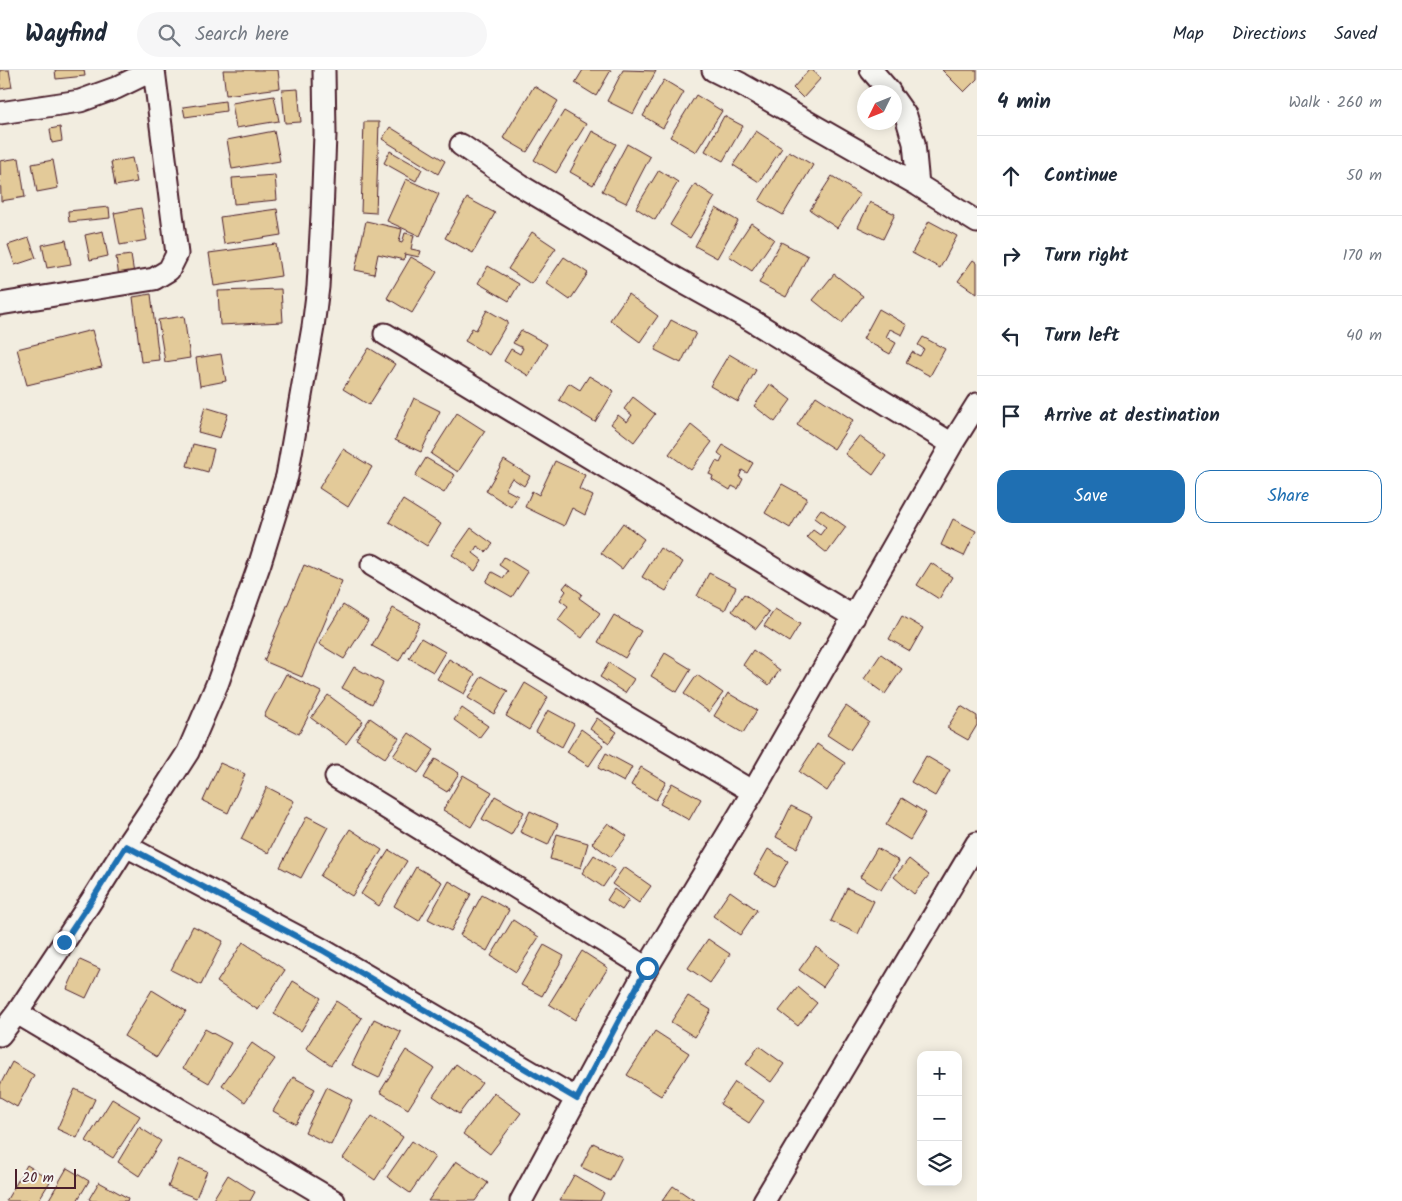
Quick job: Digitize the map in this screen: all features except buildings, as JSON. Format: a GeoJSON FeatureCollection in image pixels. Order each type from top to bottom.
{"type":"FeatureCollection","features":[{"type":"Feature","properties":{"kind":"street"},"geometry":{"type":"LineString","coordinates":[[0,113],[80,101],[116,88],[154,70],[177,254],[169,270],[154,279],[0,304]]}},
{"type":"Feature","properties":{"kind":"street"},"geometry":{"type":"LineString","coordinates":[[0,1035],[17,1013],[188,752],[221,673],[260,563],[287,476],[301,400],[318,287],[325,134],[324,70]]}},
{"type":"Feature","properties":{"kind":"street"},"geometry":{"type":"LineString","coordinates":[[713,70],[918,185],[977,222]]}},
{"type":"Feature","properties":{"kind":"street"},"geometry":{"type":"LineString","coordinates":[[871,70],[884,85]]}},
{"type":"Feature","properties":{"kind":"street"},"geometry":{"type":"LineString","coordinates":[[902,110],[906,116],[914,143],[918,185]]}},
{"type":"Feature","properties":{"kind":"street"},"geometry":{"type":"LineString","coordinates":[[461,145],[521,186],[677,279],[751,320],[952,444]]}},
{"type":"Feature","properties":{"kind":"street"},"geometry":{"type":"LineString","coordinates":[[384,334],[854,617]]}},
{"type":"Feature","properties":{"kind":"street"},"geometry":{"type":"LineString","coordinates":[[521,1201],[647,968],[753,792],[952,444],[977,404]]}},
{"type":"Feature","properties":{"kind":"street"},"geometry":{"type":"LineString","coordinates":[[372,565],[753,792]]}},
{"type":"Feature","properties":{"kind":"street"},"geometry":{"type":"LineString","coordinates":[[336,777],[647,968]]}},
{"type":"Feature","properties":{"kind":"street"},"geometry":{"type":"LineString","coordinates":[[764,1201],[977,843]]}},
{"type":"Feature","properties":{"kind":"street"},"geometry":{"type":"LineString","coordinates":[[126,846],[322,950],[577,1099]]}},
{"type":"Feature","properties":{"kind":"street"},"geometry":{"type":"LineString","coordinates":[[17,1013],[334,1201]]}},
{"type":"Feature","properties":{"kind":"route"},"geometry":{"type":"LineString","coordinates":[[64,942],[126,846],[322,950],[577,1099],[647,968]]}}]}
